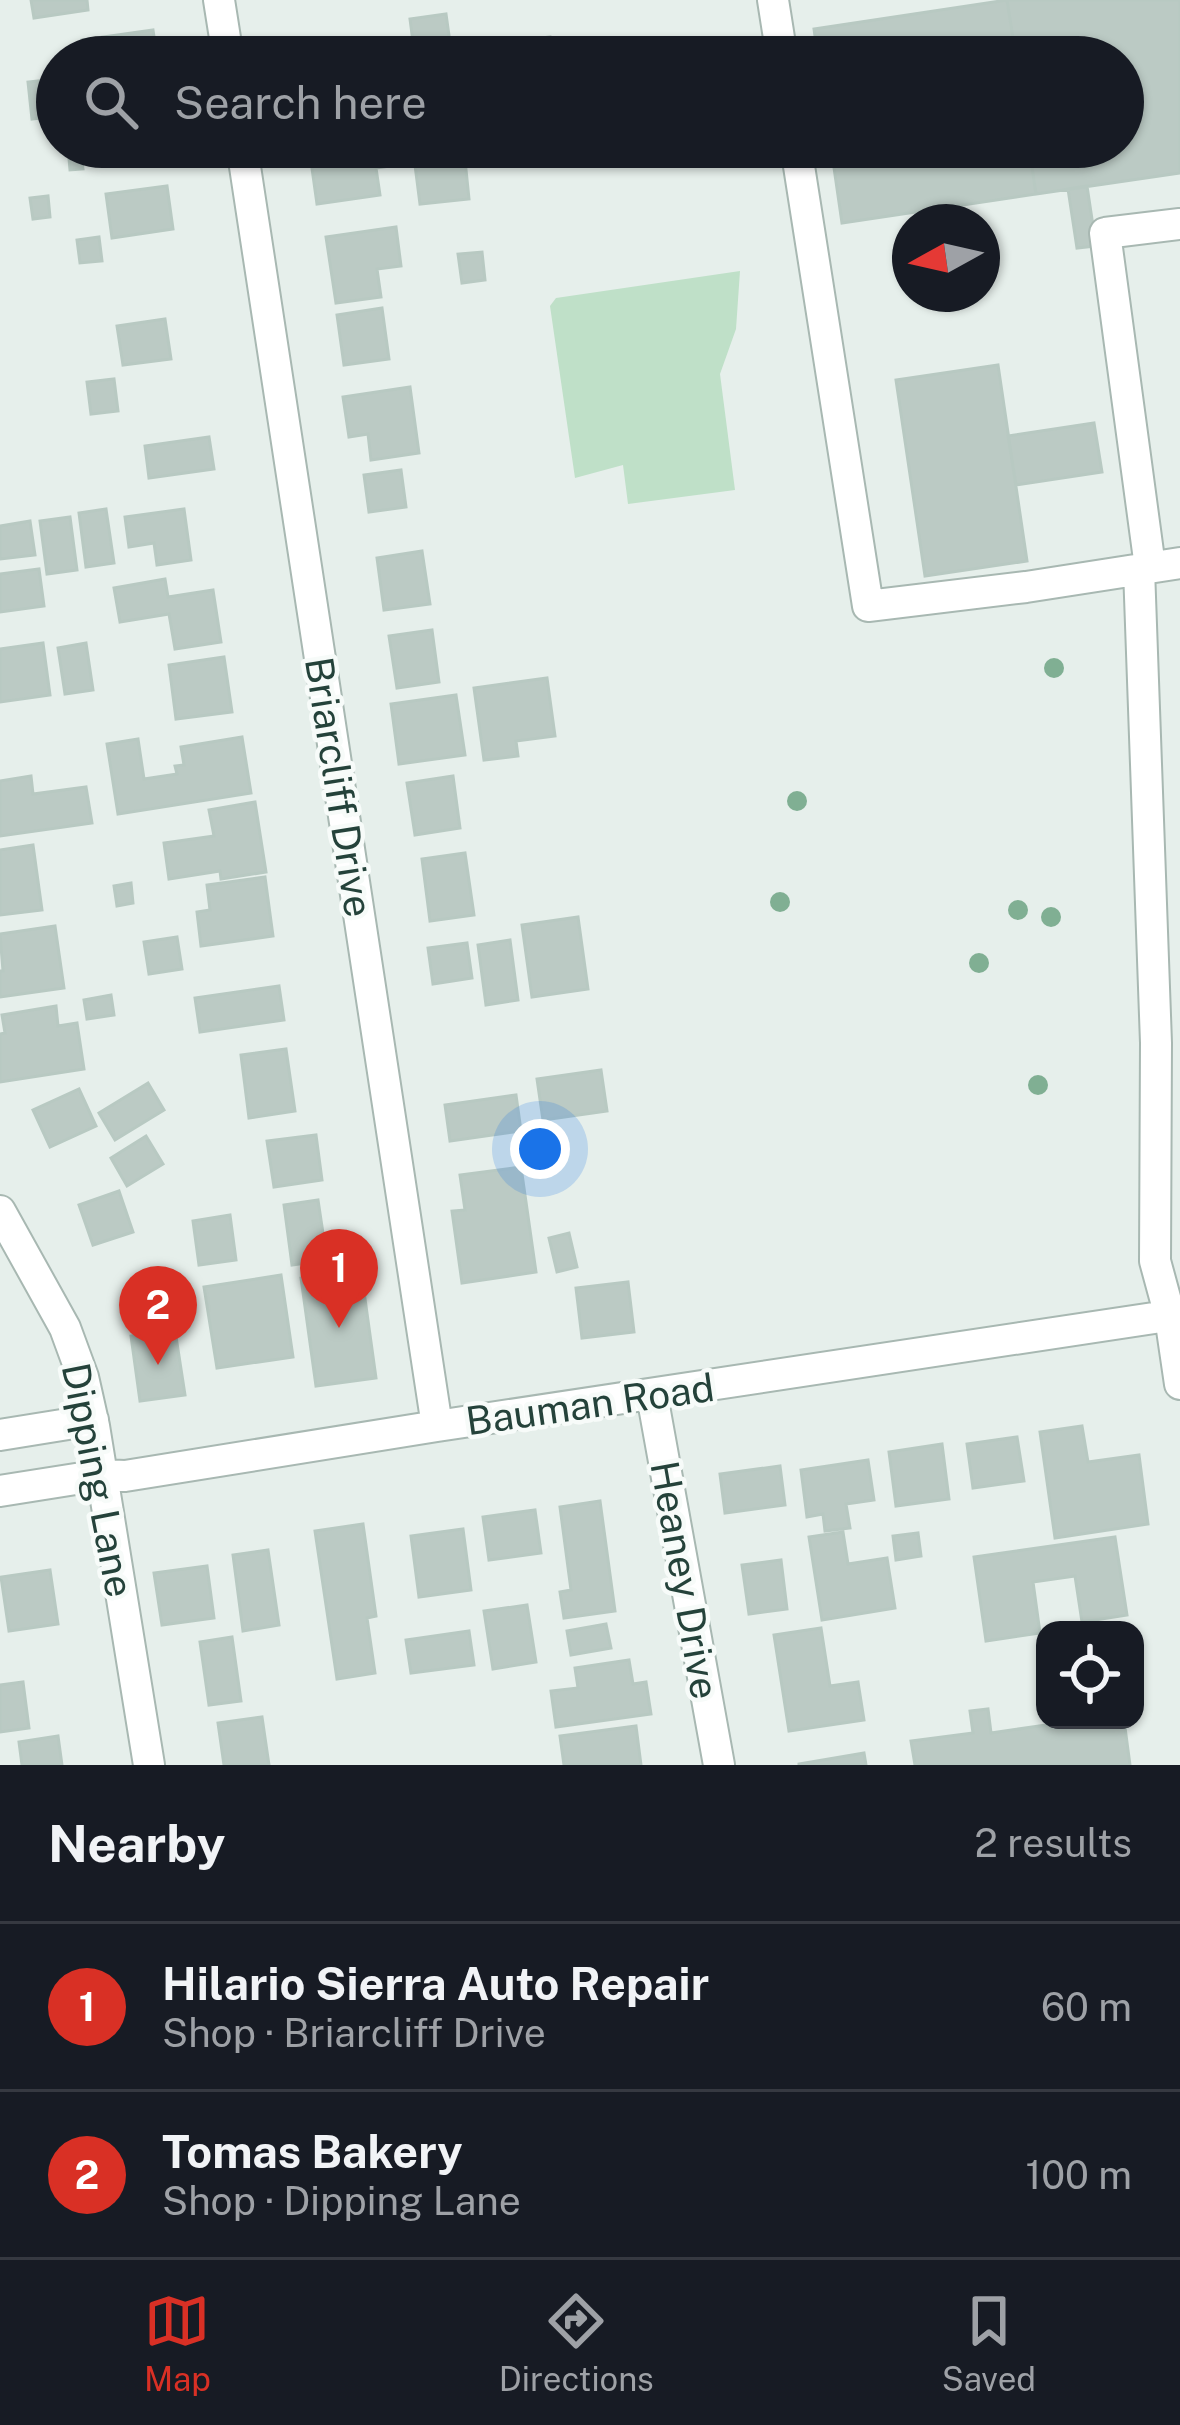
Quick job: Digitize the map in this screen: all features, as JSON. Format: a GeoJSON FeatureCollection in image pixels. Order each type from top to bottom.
{"type":"FeatureCollection","features":[{"type":"Feature","properties":{"kind":"street"},"geometry":{"type":"LineString","coordinates":[[219,0],[225,36]]}},
{"type":"Feature","properties":{"kind":"street"},"geometry":{"type":"LineString","coordinates":[[773,0],[779,36]]}},
{"type":"Feature","properties":{"kind":"street","name":"Briarcliff Drive"},"geometry":{"type":"LineString","coordinates":[[245,168],[437,1426]]}},
{"type":"Feature","properties":{"kind":"street"},"geometry":{"type":"LineString","coordinates":[[799,168],[868,606],[1156,567]]}},
{"type":"Feature","properties":{"kind":"street"},"geometry":{"type":"LineString","coordinates":[[1180,224],[1105,233],[1156,567],[1155,1261],[1175,1315],[1180,1384]]}},
{"type":"Feature","properties":{"kind":"street","name":"Dipping Lane"},"geometry":{"type":"LineString","coordinates":[[0,1211],[65,1328],[83,1377],[149,1765]]}},
{"type":"Feature","properties":{"kind":"street","name":"Bauman Road"},"geometry":{"type":"LineString","coordinates":[[0,1490],[101,1475],[125,1476],[1175,1315]]}},
{"type":"Feature","properties":{"kind":"street","name":"Heaney Drive"},"geometry":{"type":"LineString","coordinates":[[652,1395],[719,1765]]}},
{"type":"Feature","properties":{"kind":"street"},"geometry":{"type":"LineString","coordinates":[[0,1435],[93,1420]]}},
{"type":"Feature","properties":{"kind":"street"},"geometry":{"type":"LineString","coordinates":[[31,1430],[39,1485]]}},
{"type":"Feature","properties":{"kind":"green space"},"geometry":{"type":"Polygon","coordinates":[[[740,271],[736,329],[720,374],[735,490],[628,504],[623,465],[575,478],[550,306],[556,298],[740,271]]]}},
{"type":"Feature","properties":{"kind":"building"},"geometry":{"type":"Polygon","coordinates":[[[31,0],[87,0],[88,10],[34,18],[31,0]]]}},
{"type":"Feature","properties":{"kind":"building"},"geometry":{"type":"Polygon","coordinates":[[[1007,0],[1180,0],[1180,173],[1036,194],[1032,168],[1144,168],[1144,36],[1013,36],[1007,0]]]}},
{"type":"Feature","properties":{"kind":"building"},"geometry":{"type":"Polygon","coordinates":[[[1007,0],[1013,36],[815,36],[814,29],[1007,0]]]}},
{"type":"Feature","properties":{"kind":"building"},"geometry":{"type":"Polygon","coordinates":[[[446,14],[449,36],[412,36],[410,19],[446,14]]]}},
{"type":"Feature","properties":{"kind":"building"},"geometry":{"type":"Polygon","coordinates":[[[153,30],[154,36],[110,36],[153,30]]]}},
{"type":"Feature","properties":{"kind":"building"},"geometry":{"type":"Polygon","coordinates":[[[36,81],[36,119],[32,119],[28,82],[36,81]]]}},
{"type":"Feature","properties":{"kind":"building"},"geometry":{"type":"Polygon","coordinates":[[[312,168],[376,168],[380,195],[317,204],[312,168]]]}},
{"type":"Feature","properties":{"kind":"building"},"geometry":{"type":"Polygon","coordinates":[[[415,168],[466,168],[469,199],[420,204],[415,168]]]}},
{"type":"Feature","properties":{"kind":"building"},"geometry":{"type":"Polygon","coordinates":[[[834,168],[1032,168],[1036,194],[969,204],[892,204],[892,216],[842,223],[834,168]]]}},
{"type":"Feature","properties":{"kind":"building"},"geometry":{"type":"Polygon","coordinates":[[[167,186],[173,229],[112,238],[106,194],[167,186]]]}},
{"type":"Feature","properties":{"kind":"building"},"geometry":{"type":"Polygon","coordinates":[[[1087,186],[1096,246],[1077,248],[1068,189],[1087,186]]]}},
{"type":"Feature","properties":{"kind":"building"},"geometry":{"type":"Polygon","coordinates":[[[48,196],[50,217],[33,219],[30,198],[48,196]]]}},
{"type":"Feature","properties":{"kind":"building"},"geometry":{"type":"Polygon","coordinates":[[[396,227],[401,266],[377,269],[381,297],[336,303],[326,237],[396,227]]]}},
{"type":"Feature","properties":{"kind":"building"},"geometry":{"type":"Polygon","coordinates":[[[99,237],[102,261],[80,263],[77,240],[99,237]]]}},
{"type":"Feature","properties":{"kind":"building"},"geometry":{"type":"Polygon","coordinates":[[[482,252],[485,280],[462,283],[458,254],[482,252]]]}},
{"type":"Feature","properties":{"kind":"building"},"geometry":{"type":"Polygon","coordinates":[[[382,308],[389,359],[344,365],[337,315],[382,308]]]}},
{"type":"Feature","properties":{"kind":"building"},"geometry":{"type":"Polygon","coordinates":[[[165,319],[171,359],[123,365],[117,326],[165,319]]]}},
{"type":"Feature","properties":{"kind":"building"},"geometry":{"type":"Polygon","coordinates":[[[998,365],[1027,561],[925,576],[896,380],[998,365]]]}},
{"type":"Feature","properties":{"kind":"building"},"geometry":{"type":"Polygon","coordinates":[[[114,379],[118,411],[91,414],[87,382],[114,379]]]}},
{"type":"Feature","properties":{"kind":"building"},"geometry":{"type":"Polygon","coordinates":[[[410,387],[419,453],[371,460],[368,434],[349,437],[343,397],[410,387]]]}},
{"type":"Feature","properties":{"kind":"building"},"geometry":{"type":"Polygon","coordinates":[[[1094,423],[1102,472],[1016,485],[1008,436],[1094,423]]]}},
{"type":"Feature","properties":{"kind":"building"},"geometry":{"type":"Polygon","coordinates":[[[209,437],[214,469],[149,478],[145,446],[209,437]]]}},
{"type":"Feature","properties":{"kind":"building"},"geometry":{"type":"Polygon","coordinates":[[[401,470],[406,507],[369,512],[364,475],[401,470]]]}},
{"type":"Feature","properties":{"kind":"building"},"geometry":{"type":"Polygon","coordinates":[[[106,509],[114,563],[86,567],[79,513],[106,509]]]}},
{"type":"Feature","properties":{"kind":"building"},"geometry":{"type":"Polygon","coordinates":[[[184,509],[191,560],[157,565],[154,543],[129,547],[125,517],[184,509]]]}},
{"type":"Feature","properties":{"kind":"building"},"geometry":{"type":"Polygon","coordinates":[[[70,517],[77,570],[47,574],[40,521],[70,517]]]}},
{"type":"Feature","properties":{"kind":"building"},"geometry":{"type":"Polygon","coordinates":[[[30,521],[35,555],[0,559],[0,526],[30,521]]]}},
{"type":"Feature","properties":{"kind":"building"},"geometry":{"type":"Polygon","coordinates":[[[422,551],[430,604],[384,610],[377,558],[422,551]]]}},
{"type":"Feature","properties":{"kind":"building"},"geometry":{"type":"Polygon","coordinates":[[[39,569],[44,606],[0,612],[0,574],[39,569]]]}},
{"type":"Feature","properties":{"kind":"building"},"geometry":{"type":"Polygon","coordinates":[[[165,579],[168,597],[213,590],[221,642],[175,649],[169,614],[120,622],[114,588],[165,579]]]}},
{"type":"Feature","properties":{"kind":"building"},"geometry":{"type":"Polygon","coordinates":[[[432,630],[439,682],[397,688],[389,636],[432,630]]]}},
{"type":"Feature","properties":{"kind":"building"},"geometry":{"type":"Polygon","coordinates":[[[43,643],[50,695],[0,702],[0,649],[43,643]]]}},
{"type":"Feature","properties":{"kind":"building"},"geometry":{"type":"Polygon","coordinates":[[[86,643],[93,690],[65,694],[58,648],[86,643]]]}},
{"type":"Feature","properties":{"kind":"building"},"geometry":{"type":"Polygon","coordinates":[[[224,657],[232,712],[176,719],[169,665],[224,657]]]}},
{"type":"Feature","properties":{"kind":"building"},"geometry":{"type":"Polygon","coordinates":[[[547,678],[555,736],[516,741],[518,756],[484,760],[474,688],[547,678]]]}},
{"type":"Feature","properties":{"kind":"building"},"geometry":{"type":"Polygon","coordinates":[[[456,695],[465,755],[399,764],[391,704],[456,695]]]}},
{"type":"Feature","properties":{"kind":"building"},"geometry":{"type":"Polygon","coordinates":[[[242,737],[251,793],[118,814],[107,744],[138,739],[144,779],[177,774],[175,766],[184,765],[181,747],[242,737]]]}},
{"type":"Feature","properties":{"kind":"building"},"geometry":{"type":"Polygon","coordinates":[[[31,776],[33,794],[86,787],[92,823],[0,836],[0,781],[31,776]]]}},
{"type":"Feature","properties":{"kind":"building"},"geometry":{"type":"Polygon","coordinates":[[[453,776],[460,828],[415,835],[407,783],[453,776]]]}},
{"type":"Feature","properties":{"kind":"building"},"geometry":{"type":"Polygon","coordinates":[[[255,802],[266,872],[221,879],[220,871],[169,879],[164,843],[214,836],[209,810],[255,802]]]}},
{"type":"Feature","properties":{"kind":"building"},"geometry":{"type":"Polygon","coordinates":[[[33,845],[42,910],[0,915],[0,850],[33,845]]]}},
{"type":"Feature","properties":{"kind":"building"},"geometry":{"type":"Polygon","coordinates":[[[465,853],[474,915],[430,921],[422,859],[465,853]]]}},
{"type":"Feature","properties":{"kind":"building"},"geometry":{"type":"Polygon","coordinates":[[[265,877],[273,936],[201,946],[197,912],[210,910],[207,885],[265,877]]]}},
{"type":"Feature","properties":{"kind":"building"},"geometry":{"type":"Polygon","coordinates":[[[131,883],[133,903],[117,906],[114,886],[131,883]]]}},
{"type":"Feature","properties":{"kind":"building"},"geometry":{"type":"Polygon","coordinates":[[[578,917],[588,989],[532,997],[522,925],[578,917]]]}},
{"type":"Feature","properties":{"kind":"building"},"geometry":{"type":"Polygon","coordinates":[[[55,926],[64,988],[0,997],[0,934],[55,926]]]}},
{"type":"Feature","properties":{"kind":"building"},"geometry":{"type":"Polygon","coordinates":[[[177,937],[182,969],[149,974],[144,942],[177,937]]]}},
{"type":"Feature","properties":{"kind":"building"},"geometry":{"type":"Polygon","coordinates":[[[510,940],[518,1000],[486,1005],[478,945],[510,940]]]}},
{"type":"Feature","properties":{"kind":"building"},"geometry":{"type":"Polygon","coordinates":[[[467,943],[472,978],[433,984],[428,948],[467,943]]]}},
{"type":"Feature","properties":{"kind":"building"},"geometry":{"type":"Polygon","coordinates":[[[279,986],[284,1020],[200,1032],[195,998],[279,986]]]}},
{"type":"Feature","properties":{"kind":"building"},"geometry":{"type":"Polygon","coordinates":[[[111,995],[114,1015],[87,1019],[84,1000],[111,995]]]}},
{"type":"Feature","properties":{"kind":"building"},"geometry":{"type":"Polygon","coordinates":[[[56,1006],[58,1026],[77,1023],[84,1069],[0,1082],[2,1015],[56,1006]]]}},
{"type":"Feature","properties":{"kind":"building"},"geometry":{"type":"Polygon","coordinates":[[[286,1049],[295,1111],[249,1118],[241,1055],[286,1049]]]}},
{"type":"Feature","properties":{"kind":"building"},"geometry":{"type":"Polygon","coordinates":[[[601,1070],[607,1111],[543,1120],[537,1079],[601,1070]]]}},
{"type":"Feature","properties":{"kind":"building"},"geometry":{"type":"Polygon","coordinates":[[[148,1083],[164,1110],[115,1140],[99,1113],[148,1083]]]}},
{"type":"Feature","properties":{"kind":"building"},"geometry":{"type":"Polygon","coordinates":[[[79,1089],[96,1126],[50,1147],[33,1110],[79,1089]]]}},
{"type":"Feature","properties":{"kind":"building"},"geometry":{"type":"Polygon","coordinates":[[[516,1095],[521,1131],[450,1141],[445,1105],[516,1095]]]}},
{"type":"Feature","properties":{"kind":"building"},"geometry":{"type":"Polygon","coordinates":[[[316,1135],[322,1180],[274,1187],[267,1141],[316,1135]]]}},
{"type":"Feature","properties":{"kind":"building"},"geometry":{"type":"Polygon","coordinates":[[[146,1136],[163,1164],[127,1186],[111,1158],[146,1136]]]}},
{"type":"Feature","properties":{"kind":"building"},"geometry":{"type":"Polygon","coordinates":[[[521,1167],[536,1272],[462,1283],[452,1211],[465,1210],[460,1175],[521,1167]]]}},
{"type":"Feature","properties":{"kind":"building"},"geometry":{"type":"Polygon","coordinates":[[[119,1191],[133,1232],[93,1245],[79,1205],[119,1191]]]}},
{"type":"Feature","properties":{"kind":"building"},"geometry":{"type":"Polygon","coordinates":[[[318,1200],[327,1260],[292,1265],[284,1205],[318,1200]]]}},
{"type":"Feature","properties":{"kind":"building"},"geometry":{"type":"Polygon","coordinates":[[[230,1215],[236,1260],[199,1265],[193,1221],[230,1215]]]}},
{"type":"Feature","properties":{"kind":"building"},"geometry":{"type":"Polygon","coordinates":[[[569,1233],[577,1267],[557,1272],[549,1238],[569,1233]]]}},
{"type":"Feature","properties":{"kind":"building"},"geometry":{"type":"Polygon","coordinates":[[[361,1270],[376,1378],[316,1386],[301,1278],[361,1270]]]}},
{"type":"Feature","properties":{"kind":"building"},"geometry":{"type":"Polygon","coordinates":[[[281,1275],[293,1357],[217,1368],[204,1287],[281,1275]]]}},
{"type":"Feature","properties":{"kind":"building"},"geometry":{"type":"Polygon","coordinates":[[[628,1282],[634,1332],[582,1338],[576,1288],[628,1282]]]}},
{"type":"Feature","properties":{"kind":"building"},"geometry":{"type":"Polygon","coordinates":[[[175,1330],[185,1395],[140,1401],[131,1336],[175,1330]]]}},
{"type":"Feature","properties":{"kind":"building"},"geometry":{"type":"Polygon","coordinates":[[[1082,1426],[1088,1462],[1139,1455],[1148,1524],[1055,1538],[1040,1432],[1082,1426]]]}},
{"type":"Feature","properties":{"kind":"building"},"geometry":{"type":"Polygon","coordinates":[[[1017,1437],[1024,1481],[973,1488],[967,1444],[1017,1437]]]}},
{"type":"Feature","properties":{"kind":"building"},"geometry":{"type":"Polygon","coordinates":[[[942,1444],[949,1499],[896,1506],[889,1452],[942,1444]]]}},
{"type":"Feature","properties":{"kind":"building"},"geometry":{"type":"Polygon","coordinates":[[[868,1460],[874,1500],[846,1504],[850,1528],[825,1531],[823,1514],[807,1517],[801,1470],[868,1460]]]}},
{"type":"Feature","properties":{"kind":"building"},"geometry":{"type":"Polygon","coordinates":[[[780,1466],[785,1505],[725,1513],[720,1474],[780,1466]]]}},
{"type":"Feature","properties":{"kind":"building"},"geometry":{"type":"Polygon","coordinates":[[[600,1501],[615,1611],[564,1618],[560,1592],[571,1590],[560,1507],[600,1501]]]}},
{"type":"Feature","properties":{"kind":"building"},"geometry":{"type":"Polygon","coordinates":[[[535,1510],[541,1553],[489,1560],[483,1517],[535,1510]]]}},
{"type":"Feature","properties":{"kind":"building"},"geometry":{"type":"Polygon","coordinates":[[[363,1524],[376,1616],[367,1618],[375,1673],[337,1679],[315,1531],[363,1524]]]}},
{"type":"Feature","properties":{"kind":"building"},"geometry":{"type":"Polygon","coordinates":[[[463,1529],[471,1590],[419,1597],[411,1536],[463,1529]]]}},
{"type":"Feature","properties":{"kind":"building"},"geometry":{"type":"Polygon","coordinates":[[[843,1532],[848,1564],[887,1558],[895,1608],[822,1620],[809,1537],[843,1532]]]}},
{"type":"Feature","properties":{"kind":"building"},"geometry":{"type":"Polygon","coordinates":[[[918,1533],[921,1556],[896,1560],[893,1536],[918,1533]]]}},
{"type":"Feature","properties":{"kind":"building"},"geometry":{"type":"Polygon","coordinates":[[[1115,1537],[1127,1615],[1082,1621],[1075,1576],[1033,1582],[1036,1634],[986,1641],[974,1557],[1115,1537]]]}},
{"type":"Feature","properties":{"kind":"building"},"geometry":{"type":"Polygon","coordinates":[[[268,1550],[279,1625],[243,1631],[233,1555],[268,1550]]]}},
{"type":"Feature","properties":{"kind":"building"},"geometry":{"type":"Polygon","coordinates":[[[781,1560],[787,1609],[749,1614],[742,1565],[781,1560]]]}},
{"type":"Feature","properties":{"kind":"building"},"geometry":{"type":"Polygon","coordinates":[[[207,1566],[214,1618],[162,1625],[154,1573],[207,1566]]]}},
{"type":"Feature","properties":{"kind":"building"},"geometry":{"type":"Polygon","coordinates":[[[50,1570],[58,1624],[9,1631],[1,1577],[50,1570]]]}},
{"type":"Feature","properties":{"kind":"building"},"geometry":{"type":"Polygon","coordinates":[[[527,1605],[536,1662],[493,1669],[484,1611],[527,1605]]]}},
{"type":"Feature","properties":{"kind":"building"},"geometry":{"type":"Polygon","coordinates":[[[606,1624],[611,1648],[571,1655],[567,1631],[606,1624]]]}},
{"type":"Feature","properties":{"kind":"building"},"geometry":{"type":"Polygon","coordinates":[[[821,1628],[830,1686],[858,1682],[864,1720],[789,1731],[774,1635],[821,1628]]]}},
{"type":"Feature","properties":{"kind":"building"},"geometry":{"type":"Polygon","coordinates":[[[469,1631],[474,1665],[411,1673],[406,1640],[469,1631]]]}},
{"type":"Feature","properties":{"kind":"building"},"geometry":{"type":"Polygon","coordinates":[[[232,1637],[241,1701],[209,1705],[200,1642],[232,1637]]]}},
{"type":"Feature","properties":{"kind":"building"},"geometry":{"type":"Polygon","coordinates":[[[629,1660],[633,1684],[646,1682],[651,1714],[556,1727],[551,1691],[578,1688],[575,1668],[629,1660]]]}},
{"type":"Feature","properties":{"kind":"building"},"geometry":{"type":"Polygon","coordinates":[[[23,1682],[29,1728],[0,1732],[0,1685],[23,1682]]]}},
{"type":"Feature","properties":{"kind":"building"},"geometry":{"type":"Polygon","coordinates":[[[988,1709],[991,1733],[1036,1726],[1125,1729],[1130,1765],[915,1765],[911,1741],[973,1733],[970,1711],[988,1709]]]}},
{"type":"Feature","properties":{"kind":"building"},"geometry":{"type":"Polygon","coordinates":[[[262,1717],[269,1765],[224,1765],[218,1723],[262,1717]]]}},
{"type":"Feature","properties":{"kind":"building"},"geometry":{"type":"Polygon","coordinates":[[[636,1726],[641,1765],[564,1765],[560,1736],[636,1726]]]}},
{"type":"Feature","properties":{"kind":"building"},"geometry":{"type":"Polygon","coordinates":[[[58,1736],[62,1765],[22,1765],[19,1742],[58,1736]]]}},
{"type":"Feature","properties":{"kind":"building"},"geometry":{"type":"Polygon","coordinates":[[[864,1753],[866,1765],[799,1765],[799,1764],[864,1753]]]}},
{"type":"Feature","properties":{"kind":"place","name":"Hilario Sierra Auto Repair"},"geometry":{"type":"Point","coordinates":[339,1328]}},
{"type":"Feature","properties":{"kind":"place","name":"Tomas Bakery"},"geometry":{"type":"Point","coordinates":[158,1365]}}]}
